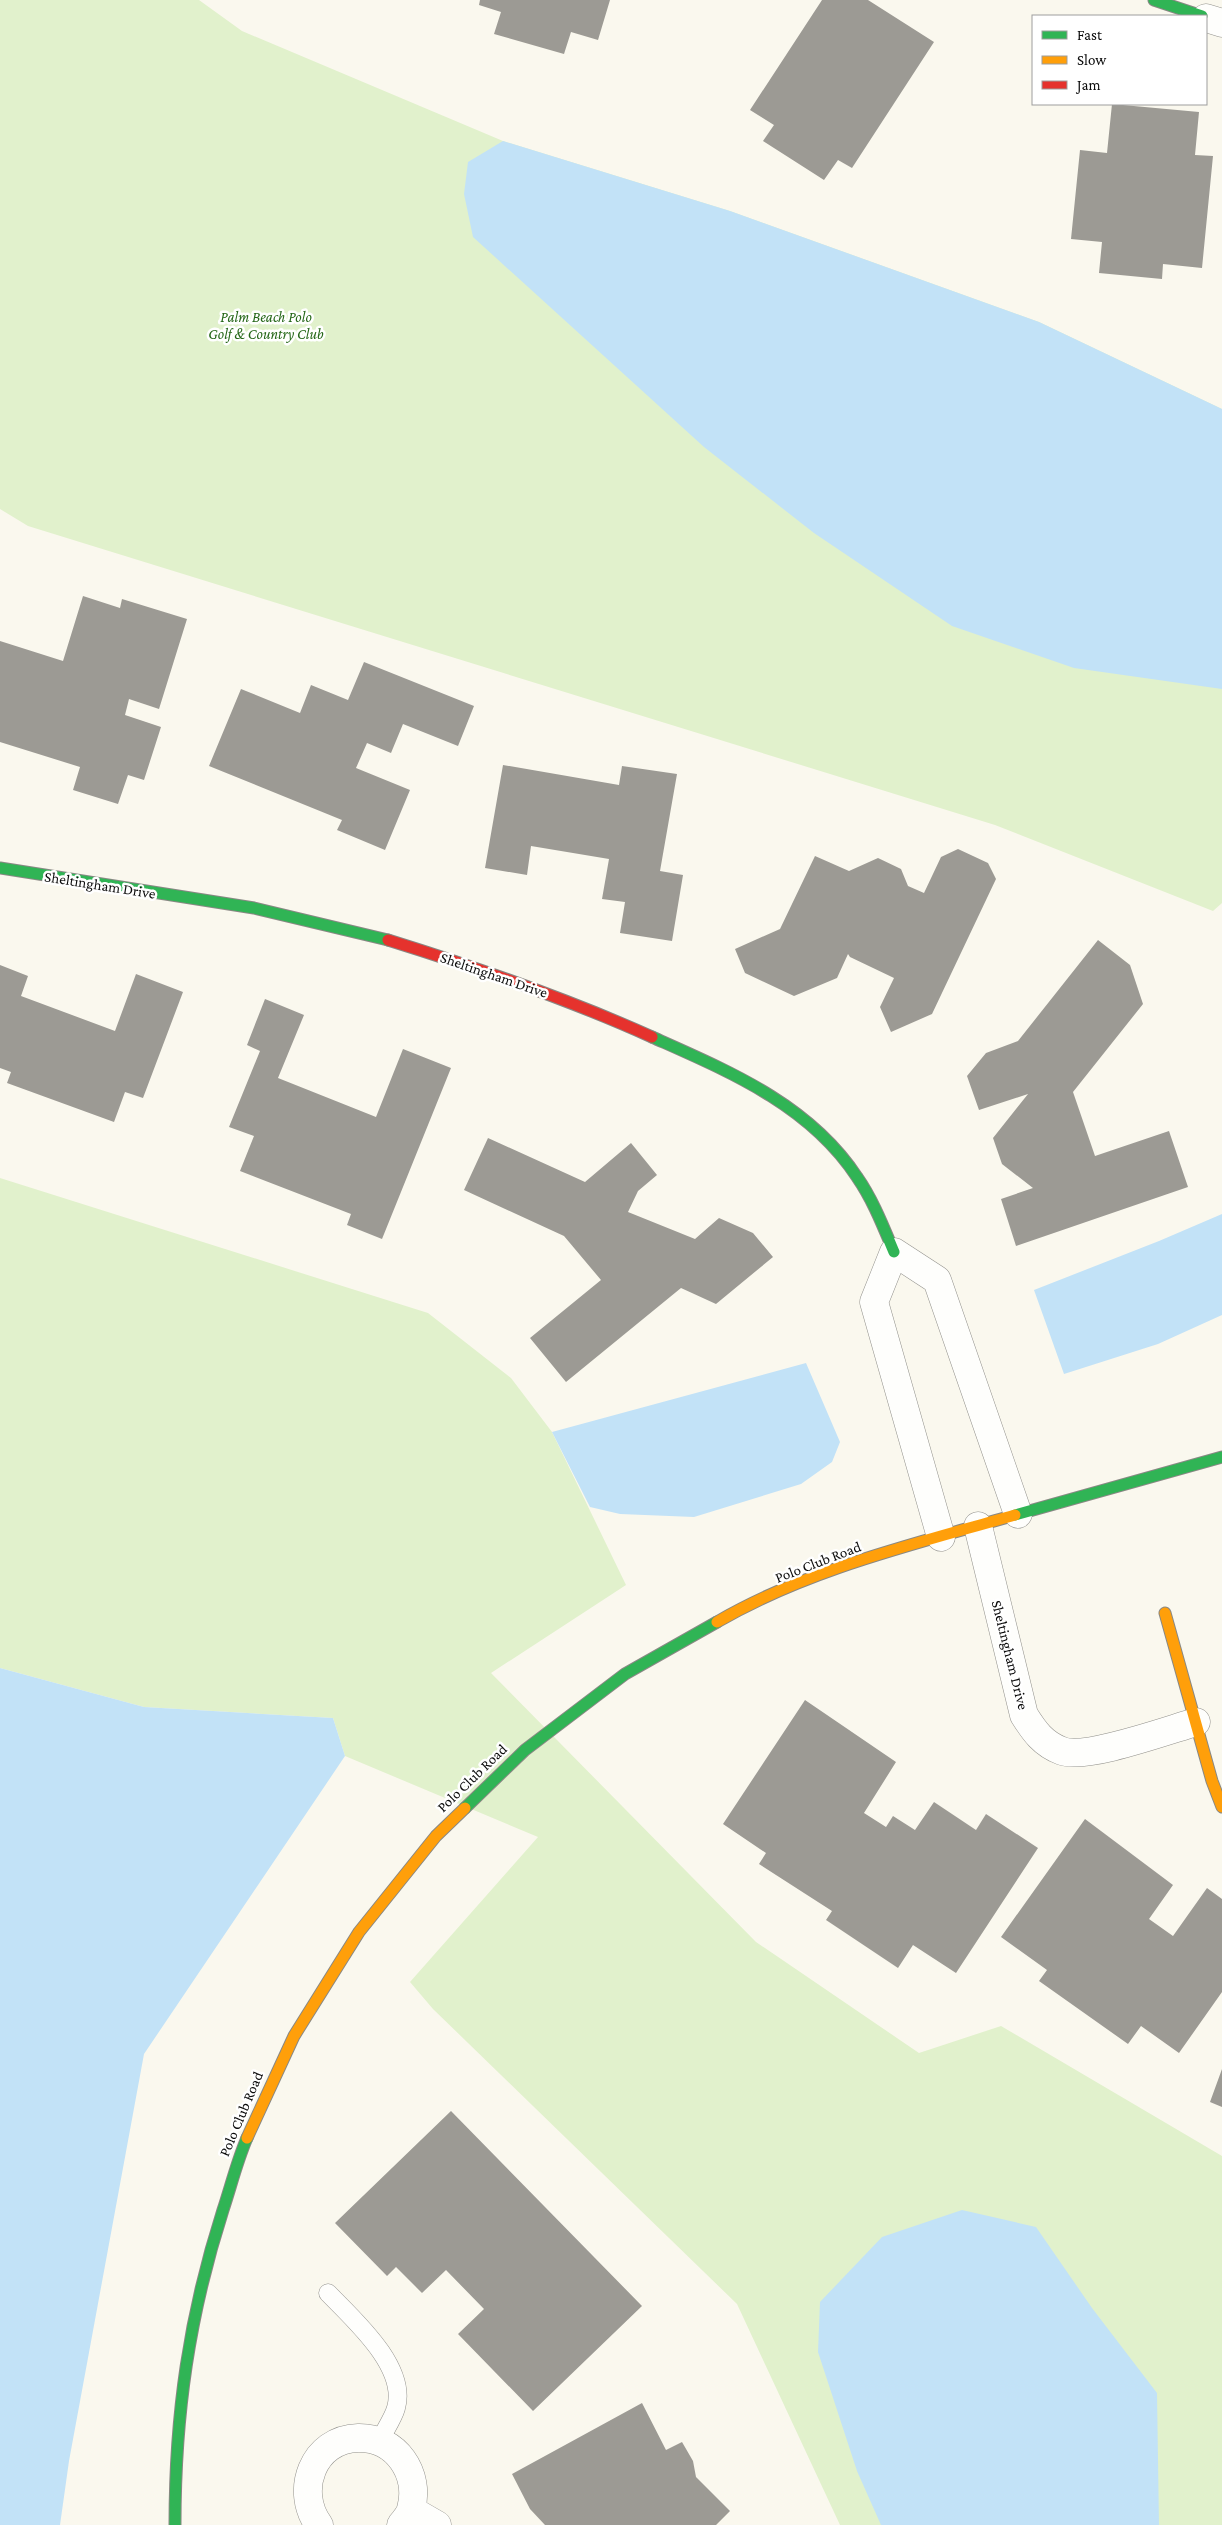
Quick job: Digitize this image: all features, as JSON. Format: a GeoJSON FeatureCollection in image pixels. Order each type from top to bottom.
{"type":"FeatureCollection","features":[{"type":"Feature","properties":{"kind":"street"},"geometry":{"type":"LineString","coordinates":[[1154,0],[1199,15]]}},
{"type":"Feature","properties":{"kind":"street"},"geometry":{"type":"LineString","coordinates":[[1207,18],[1222,23]]}},
{"type":"Feature","properties":{"kind":"street","name":"Sheltingham Drive"},"geometry":{"type":"LineString","coordinates":[[0,868],[254,908],[376,936],[494,973],[611,1018],[736,1074],[790,1106],[837,1150],[856,1176],[873,1203],[894,1252]]}},
{"type":"Feature","properties":{"kind":"street"},"geometry":{"type":"LineString","coordinates":[[941,1537],[874,1302],[894,1252],[937,1280],[1018,1514]]}},
{"type":"Feature","properties":{"kind":"street","name":"Polo Club Road"},"geometry":{"type":"LineString","coordinates":[[175,2525],[176,2464],[181,2393],[199,2288],[217,2220],[240,2152],[267,2087],[317,1993],[377,1905],[445,1824],[522,1751],[577,1707],[676,1642],[738,1609],[836,1568],[1018,1514],[1222,1457]]}},
{"type":"Feature","properties":{"kind":"street","name":"Sheltingham Drive"},"geometry":{"type":"LineString","coordinates":[[978,1526],[1024,1715],[1039,1738],[1063,1752],[1091,1751],[1196,1722]]}},
{"type":"Feature","properties":{"kind":"street"},"geometry":{"type":"LineString","coordinates":[[1165,1613],[1222,1807]]}},
{"type":"Feature","properties":{"kind":"street"},"geometry":{"type":"LineString","coordinates":[[319,2525],[312,2514],[306,2494],[310,2473],[321,2456],[338,2443],[358,2438],[379,2442],[397,2452],[409,2469],[414,2489],[406,2518],[437,2525]]}},
{"type":"Feature","properties":{"kind":"lane"},"geometry":{"type":"LineString","coordinates":[[328,2293],[378,2345],[396,2382],[397,2407],[379,2442]]}},
{"type":"Feature","properties":{"kind":"green space","name":"Palm Beach Polo Golf & Country Club"},"geometry":{"type":"Polygon","coordinates":[[[0,0],[199,0],[242,31],[503,141],[730,211],[1039,322],[1222,409],[1222,903],[1213,911],[995,825],[28,526],[0,509],[0,0]]]}},
{"type":"Feature","properties":{"kind":"green space"},"geometry":{"type":"Polygon","coordinates":[[[0,1178],[428,1313],[511,1378],[552,1432],[626,1585],[491,1673],[756,1942],[919,2053],[1001,2026],[1222,2156],[1222,2525],[840,2525],[737,2304],[433,2009],[410,1982],[538,1837],[345,1756],[333,1718],[144,1707],[0,1668],[0,1178]]]}},
{"type":"Feature","properties":{"kind":"water"},"geometry":{"type":"Polygon","coordinates":[[[503,141],[730,211],[1039,322],[1222,409],[1222,689],[1074,668],[952,626],[814,533],[704,447],[473,237],[464,194],[468,162],[503,141]]]}},
{"type":"Feature","properties":{"kind":"water"},"geometry":{"type":"Polygon","coordinates":[[[1222,1214],[1222,1315],[1158,1344],[1064,1374],[1034,1290],[1222,1214]]]}},
{"type":"Feature","properties":{"kind":"water"},"geometry":{"type":"Polygon","coordinates":[[[806,1363],[840,1442],[832,1462],[801,1484],[694,1517],[620,1514],[590,1507],[552,1432],[806,1363]]]}},
{"type":"Feature","properties":{"kind":"water"},"geometry":{"type":"Polygon","coordinates":[[[0,1668],[144,1707],[333,1718],[345,1756],[144,2054],[69,2461],[60,2525],[0,2525],[0,1668]]]}},
{"type":"Feature","properties":{"kind":"water"},"geometry":{"type":"Polygon","coordinates":[[[962,2210],[1036,2227],[1092,2308],[1157,2393],[1159,2525],[881,2525],[857,2471],[818,2352],[820,2302],[882,2237],[962,2210]]]}},
{"type":"Feature","properties":{"kind":"building"},"geometry":{"type":"Polygon","coordinates":[[[480,0],[610,0],[598,40],[571,32],[564,54],[494,34],[501,12],[479,5],[480,0]]]}},
{"type":"Feature","properties":{"kind":"building"},"geometry":{"type":"Polygon","coordinates":[[[822,0],[868,0],[934,42],[852,168],[838,160],[824,180],[763,141],[774,125],[750,110],[822,0]]]}},
{"type":"Feature","properties":{"kind":"building"},"geometry":{"type":"Polygon","coordinates":[[[1112,105],[1199,112],[1195,155],[1213,156],[1202,268],[1163,264],[1162,279],[1099,273],[1102,242],[1071,239],[1080,150],[1107,153],[1112,105]]]}},
{"type":"Feature","properties":{"kind":"building"},"geometry":{"type":"Polygon","coordinates":[[[83,596],[120,608],[122,599],[187,619],[159,709],[129,699],[125,715],[161,727],[144,780],[128,775],[118,804],[73,790],[80,767],[0,742],[0,641],[63,661],[83,596]]]}},
{"type":"Feature","properties":{"kind":"building"},"geometry":{"type":"Polygon","coordinates":[[[364,662],[474,706],[458,746],[403,724],[391,753],[367,743],[356,768],[410,790],[385,850],[337,830],[342,820],[209,766],[241,689],[300,713],[311,685],[348,700],[364,662]]]}},
{"type":"Feature","properties":{"kind":"building"},"geometry":{"type":"Polygon","coordinates":[[[503,765],[619,785],[622,766],[677,774],[660,871],[683,875],[672,941],[620,933],[625,902],[602,899],[609,859],[531,846],[527,875],[485,868],[503,765]]]}},
{"type":"Feature","properties":{"kind":"building"},"geometry":{"type":"Polygon","coordinates":[[[958,849],[988,863],[996,879],[932,1014],[891,1032],[880,1007],[894,978],[850,957],[848,954],[837,978],[794,996],[745,973],[735,949],[780,929],[815,856],[849,871],[878,858],[901,869],[908,886],[924,893],[941,857],[958,849]]]}},
{"type":"Feature","properties":{"kind":"building"},"geometry":{"type":"Polygon","coordinates":[[[1098,940],[1130,965],[1143,1004],[1073,1092],[1095,1156],[1169,1131],[1188,1187],[1016,1246],[1001,1199],[1033,1188],[1002,1164],[993,1138],[1028,1094],[979,1110],[967,1076],[986,1053],[1018,1041],[1098,940]]]}},
{"type":"Feature","properties":{"kind":"building"},"geometry":{"type":"Polygon","coordinates":[[[0,965],[28,976],[21,996],[115,1031],[136,974],[183,992],[143,1098],[125,1092],[114,1122],[7,1083],[11,1072],[0,1068],[0,965]]]}},
{"type":"Feature","properties":{"kind":"building"},"geometry":{"type":"Polygon","coordinates":[[[265,999],[304,1015],[278,1078],[376,1117],[403,1049],[451,1068],[382,1239],[347,1225],[351,1214],[240,1171],[254,1136],[229,1127],[260,1051],[247,1045],[265,999]]]}},
{"type":"Feature","properties":{"kind":"building"},"geometry":{"type":"Polygon","coordinates":[[[488,1138],[585,1182],[631,1143],[657,1175],[638,1191],[628,1212],[695,1239],[719,1218],[753,1233],[773,1257],[716,1304],[681,1288],[566,1382],[530,1338],[601,1280],[564,1236],[464,1190],[488,1138]]]}},
{"type":"Feature","properties":{"kind":"building"},"geometry":{"type":"Polygon","coordinates":[[[805,1700],[896,1762],[864,1813],[886,1827],[893,1816],[915,1830],[934,1802],[976,1830],[986,1814],[1038,1848],[956,1973],[913,1945],[898,1968],[826,1920],[832,1911],[759,1864],[766,1853],[723,1824],[805,1700]]]}},
{"type":"Feature","properties":{"kind":"building"},"geometry":{"type":"Polygon","coordinates":[[[1085,1819],[1173,1885],[1149,1919],[1173,1936],[1207,1888],[1222,1899],[1222,1992],[1179,2053],[1141,2026],[1128,2044],[1039,1981],[1047,1970],[1001,1937],[1085,1819]]]}},
{"type":"Feature","properties":{"kind":"building"},"geometry":{"type":"Polygon","coordinates":[[[1222,2069],[1222,2107],[1210,2102],[1222,2069]]]}},
{"type":"Feature","properties":{"kind":"building"},"geometry":{"type":"Polygon","coordinates":[[[451,2111],[642,2306],[533,2411],[458,2334],[484,2309],[446,2270],[422,2293],[396,2267],[387,2276],[335,2223],[451,2111]]]}},
{"type":"Feature","properties":{"kind":"building"},"geometry":{"type":"Polygon","coordinates":[[[642,2403],[666,2450],[682,2442],[693,2461],[696,2477],[730,2511],[716,2525],[545,2525],[530,2509],[512,2474],[642,2403]]]}},
{"type":"Feature","properties":{"kind":"traffic: fast"},"geometry":{"type":"LineString","coordinates":[[1154,0],[1199,15]]}},
{"type":"Feature","properties":{"kind":"traffic: fast"},"geometry":{"type":"LineString","coordinates":[[0,868],[254,908],[388,940]]}},
{"type":"Feature","properties":{"kind":"traffic: fast"},"geometry":{"type":"LineString","coordinates":[[652,1037],[738,1077],[765,1092],[815,1129],[838,1151],[863,1186],[894,1252]]}},
{"type":"Feature","properties":{"kind":"traffic: fast"},"geometry":{"type":"LineString","coordinates":[[1015,1515],[1222,1457]]}},
{"type":"Feature","properties":{"kind":"traffic: fast"},"geometry":{"type":"LineString","coordinates":[[465,1808],[525,1750],[625,1674],[717,1622]]}},
{"type":"Feature","properties":{"kind":"traffic: fast"},"geometry":{"type":"LineString","coordinates":[[175,2525],[181,2405],[193,2327],[211,2249],[247,2138]]}},
{"type":"Feature","properties":{"kind":"traffic: slow"},"geometry":{"type":"LineString","coordinates":[[717,1622],[752,1603],[825,1572],[1015,1515]]}},
{"type":"Feature","properties":{"kind":"traffic: slow"},"geometry":{"type":"LineString","coordinates":[[1165,1613],[1212,1781],[1222,1807]]}},
{"type":"Feature","properties":{"kind":"traffic: slow"},"geometry":{"type":"LineString","coordinates":[[247,2138],[294,2036],[359,1932],[436,1836],[465,1808]]}},
{"type":"Feature","properties":{"kind":"traffic: jam"},"geometry":{"type":"LineString","coordinates":[[388,940],[522,984],[652,1037]]}}]}
